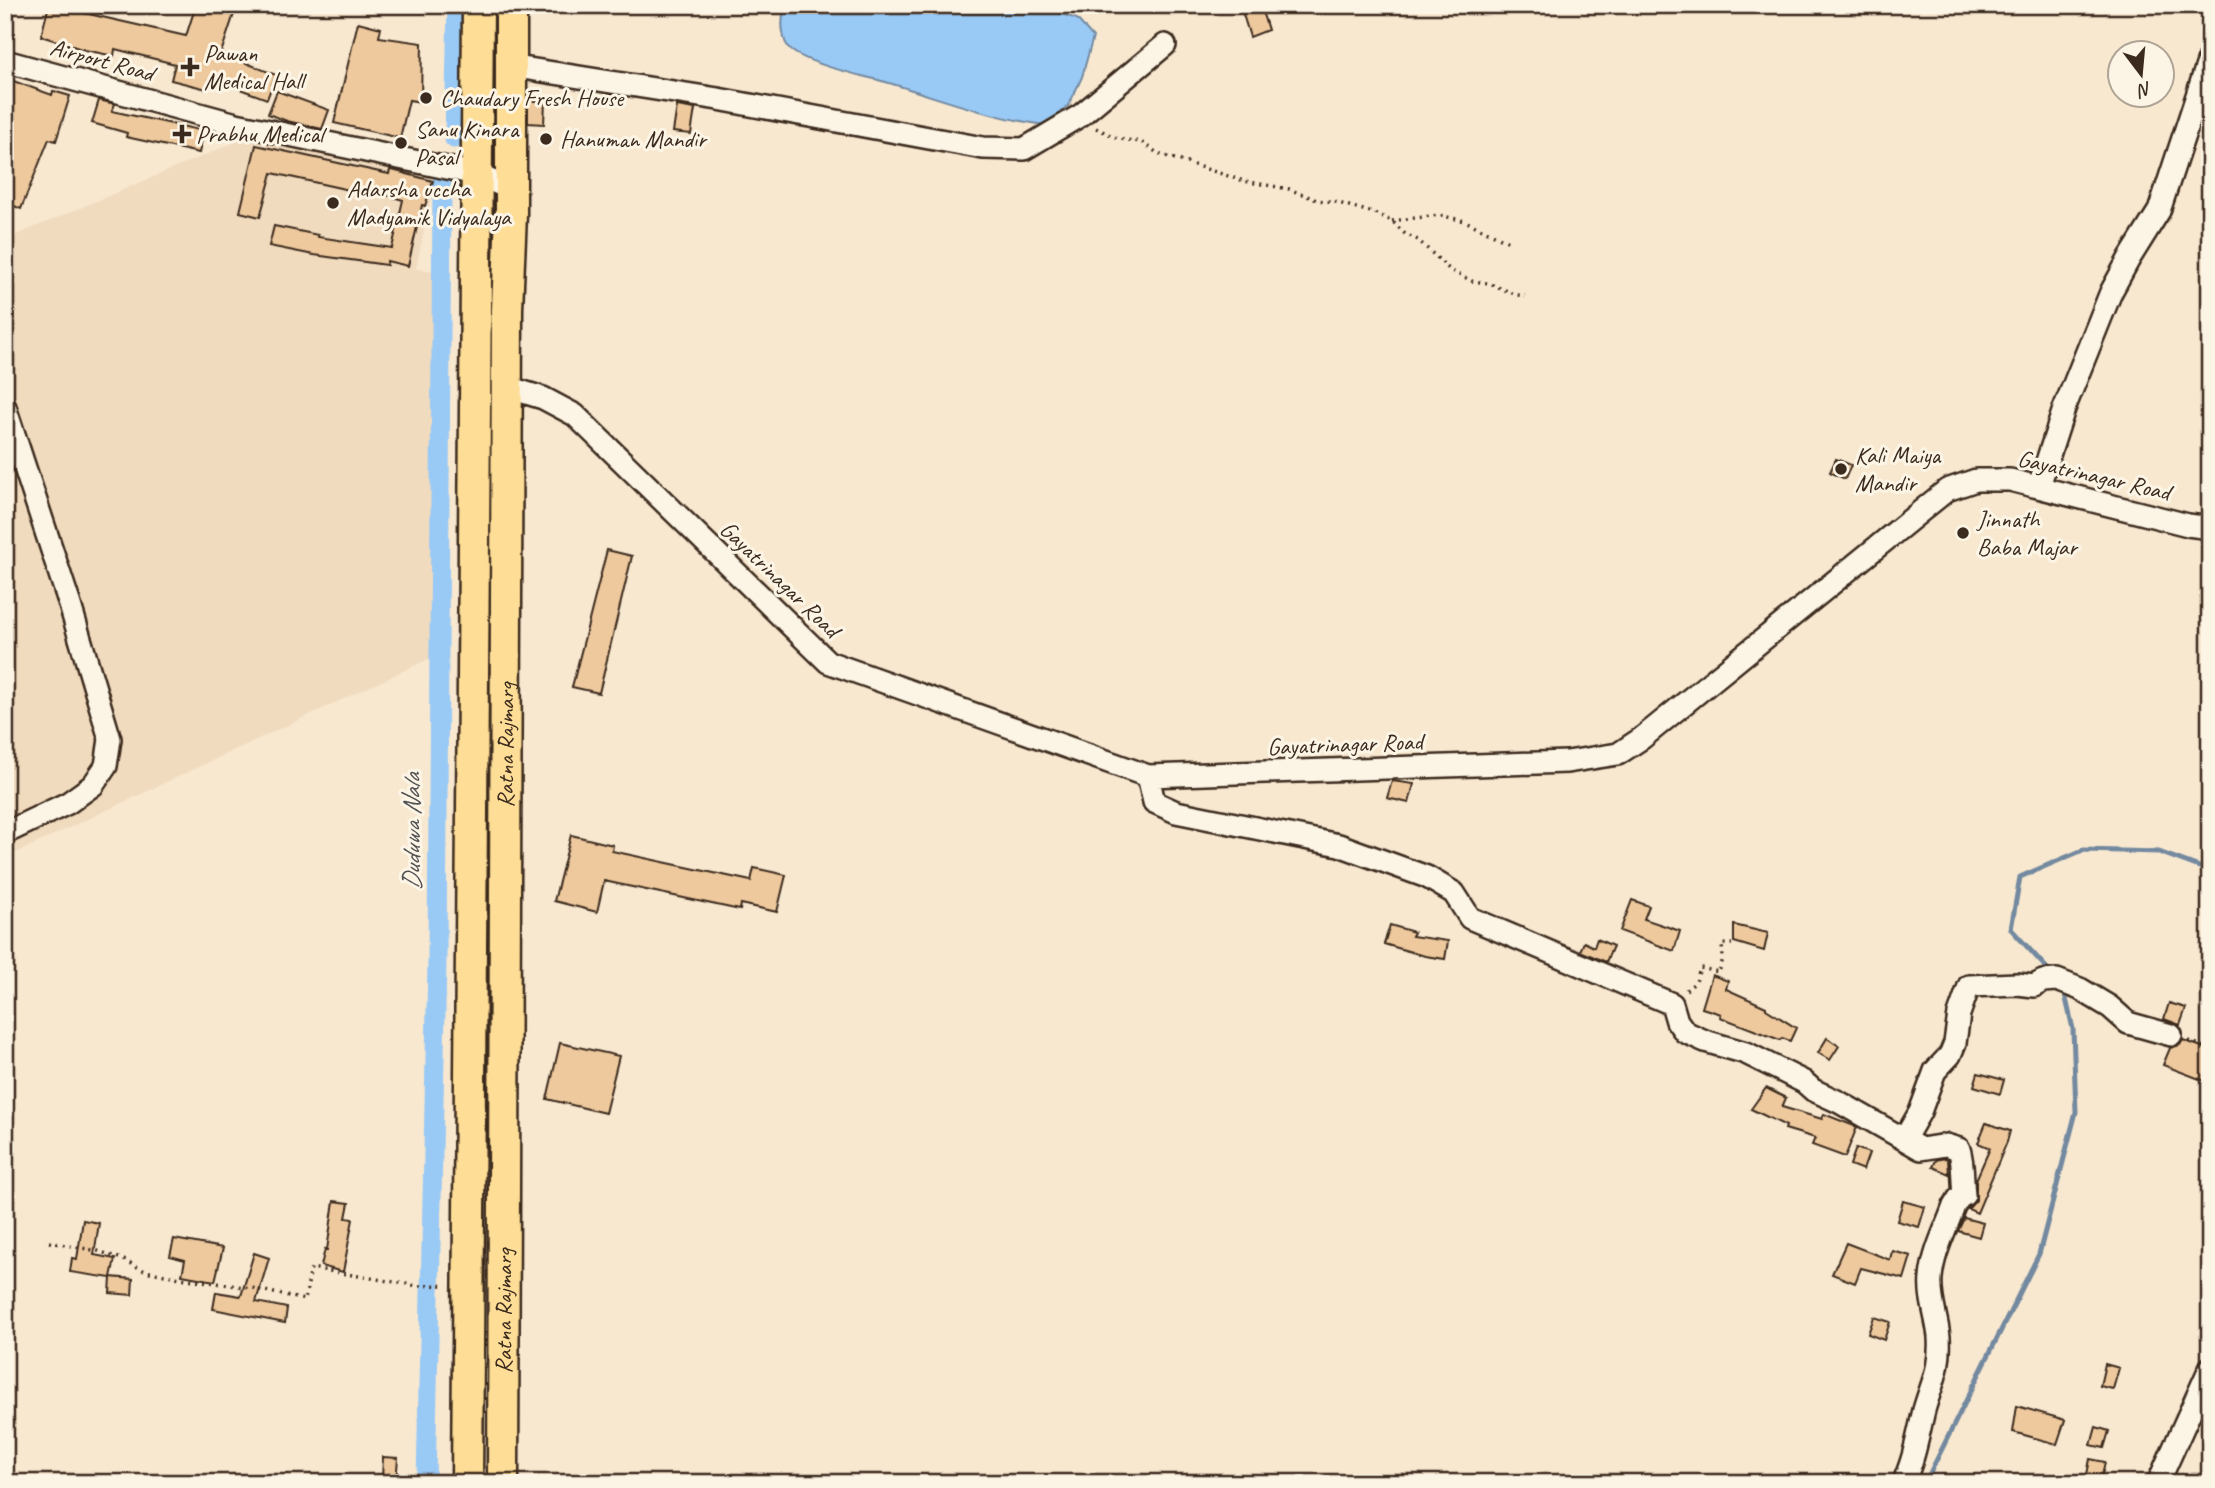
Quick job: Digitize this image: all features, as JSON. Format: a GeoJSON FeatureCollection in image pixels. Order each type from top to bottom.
{"type":"FeatureCollection","features":[{"type":"Feature","properties":{"kind":"highway","name":"Ratna Rajmarg"},"geometry":{"type":"LineString","coordinates":[[467,1483],[478,5]]}},
{"type":"Feature","properties":{"kind":"highway","name":"Ratna Rajmarg"},"geometry":{"type":"LineString","coordinates":[[503,1483],[511,5]]}},
{"type":"Feature","properties":{"kind":"street"},"geometry":{"type":"LineString","coordinates":[[510,66],[718,99],[984,148],[1024,149],[1081,115],[1165,45]]}},
{"type":"Feature","properties":{"kind":"street"},"geometry":{"type":"LineString","coordinates":[[2039,486],[2064,409],[2111,292],[2159,211],[2210,55]]}},
{"type":"Feature","properties":{"kind":"street","name":"Airport Road"},"geometry":{"type":"LineString","coordinates":[[5,61],[236,124],[476,174],[510,190]]}},
{"type":"Feature","properties":{"kind":"street","name":"Gayatrinagar Road"},"geometry":{"type":"LineString","coordinates":[[507,387],[543,398],[575,415],[828,662],[1148,776],[1567,762],[1618,754],[1653,729],[1947,490],[1976,481],[2010,480],[2188,525],[2210,528]]}},
{"type":"Feature","properties":{"kind":"street"},"geometry":{"type":"LineString","coordinates":[[5,407],[70,605],[110,739],[106,766],[93,785],[68,803],[5,833]]}},
{"type":"Feature","properties":{"kind":"street"},"geometry":{"type":"LineString","coordinates":[[1148,776],[1154,802],[1176,812],[1339,845],[1427,877],[1454,893],[1470,918],[1671,1003],[1677,1021],[1685,1032],[1746,1053],[1921,1149],[1946,1144],[1959,1149],[1963,1160],[1964,1195],[1954,1206],[1935,1258],[1931,1292],[1938,1337],[1938,1367],[1912,1465],[1903,1483]]}},
{"type":"Feature","properties":{"kind":"street"},"geometry":{"type":"LineString","coordinates":[[1905,1139],[1920,1112],[1935,1072],[1950,1055],[1965,992],[1969,986],[2034,986],[2043,981],[2057,980],[2110,1007],[2128,1023],[2171,1035]]}},
{"type":"Feature","properties":{"kind":"street"},"geometry":{"type":"LineString","coordinates":[[2158,1483],[2210,1368]]}},
{"type":"Feature","properties":{"kind":"path"},"geometry":{"type":"LineString","coordinates":[[1081,115],[1092,126],[1119,139],[1141,142],[1159,154],[1244,181],[1289,189],[1317,200],[1361,209],[1392,221],[1405,234],[1418,240],[1450,270],[1472,281],[1525,296]]}},
{"type":"Feature","properties":{"kind":"path"},"geometry":{"type":"LineString","coordinates":[[1392,221],[1439,215],[1465,221],[1509,242]]}},
{"type":"Feature","properties":{"kind":"path"},"geometry":{"type":"LineString","coordinates":[[1671,1003],[1696,982],[1700,968],[1719,972],[1723,959],[1722,944],[1732,944]]}},
{"type":"Feature","properties":{"kind":"path"},"geometry":{"type":"LineString","coordinates":[[49,1242],[98,1251],[145,1271],[252,1288],[305,1300],[311,1268],[418,1286],[449,1284]]}},
{"type":"Feature","properties":{"kind":"shaded area"},"geometry":{"type":"Polygon","coordinates":[[[257,133],[435,175],[416,269],[437,271],[435,656],[5,858],[5,257],[16,235],[257,133]]]}},
{"type":"Feature","properties":{"kind":"water"},"geometry":{"type":"Polygon","coordinates":[[[785,5],[1034,5],[1077,19],[1093,37],[1082,77],[1069,105],[1045,125],[985,113],[801,56],[788,47],[783,36],[785,5]]]}},
{"type":"Feature","properties":{"kind":"building"},"geometry":{"type":"Polygon","coordinates":[[[49,5],[186,36],[196,5],[237,5],[221,53],[276,75],[267,99],[210,78],[207,89],[171,80],[175,64],[115,49],[114,56],[85,50],[41,36],[49,5]]]}},
{"type":"Feature","properties":{"kind":"building"},"geometry":{"type":"Polygon","coordinates":[[[1260,5],[1268,30],[1250,37],[1241,8],[1260,5]]]}},
{"type":"Feature","properties":{"kind":"building"},"geometry":{"type":"Polygon","coordinates":[[[358,22],[381,28],[379,37],[422,43],[421,102],[409,100],[400,138],[334,123],[358,22]]]}},
{"type":"Feature","properties":{"kind":"building"},"geometry":{"type":"Polygon","coordinates":[[[5,78],[52,95],[53,91],[70,96],[56,141],[49,139],[21,209],[5,202],[5,184],[14,165],[5,162],[5,78]]]}},
{"type":"Feature","properties":{"kind":"building"},"geometry":{"type":"Polygon","coordinates":[[[277,91],[329,110],[322,129],[268,114],[277,91]]]}},
{"type":"Feature","properties":{"kind":"building"},"geometry":{"type":"Polygon","coordinates":[[[99,100],[115,104],[112,111],[204,131],[199,153],[126,137],[127,133],[92,123],[99,100]]]}},
{"type":"Feature","properties":{"kind":"building"},"geometry":{"type":"Polygon","coordinates":[[[528,101],[545,101],[544,124],[528,123],[528,101]]]}},
{"type":"Feature","properties":{"kind":"building"},"geometry":{"type":"Polygon","coordinates":[[[677,106],[695,109],[691,134],[673,132],[677,106]]]}},
{"type":"Feature","properties":{"kind":"building"},"geometry":{"type":"Polygon","coordinates":[[[256,145],[389,174],[390,170],[396,171],[433,181],[425,206],[422,205],[408,266],[387,261],[387,265],[314,255],[269,246],[274,226],[318,237],[392,248],[403,200],[373,191],[372,195],[272,173],[260,217],[240,212],[256,145]]]}},
{"type":"Feature","properties":{"kind":"building","name":"Kali Maiya Mandir"},"geometry":{"type":"Polygon","coordinates":[[[1836,459],[1851,465],[1845,479],[1830,472],[1836,459]]]}},
{"type":"Feature","properties":{"kind":"building"},"geometry":{"type":"Polygon","coordinates":[[[607,550],[632,556],[599,693],[572,687],[607,550]]]}},
{"type":"Feature","properties":{"kind":"building"},"geometry":{"type":"Polygon","coordinates":[[[1392,781],[1414,784],[1409,803],[1387,798],[1392,781]]]}},
{"type":"Feature","properties":{"kind":"building"},"geometry":{"type":"Polygon","coordinates":[[[571,835],[613,845],[612,851],[751,881],[754,868],[786,875],[777,912],[741,904],[740,910],[604,881],[597,912],[554,901],[571,835]]]}},
{"type":"Feature","properties":{"kind":"building"},"geometry":{"type":"Polygon","coordinates":[[[1632,900],[1649,906],[1644,919],[1680,931],[1674,951],[1620,931],[1632,900]]]}},
{"type":"Feature","properties":{"kind":"building"},"geometry":{"type":"Polygon","coordinates":[[[1390,925],[1414,932],[1412,936],[1448,941],[1445,959],[1384,944],[1390,925]]]}},
{"type":"Feature","properties":{"kind":"building"},"geometry":{"type":"Polygon","coordinates":[[[1734,925],[1768,933],[1764,951],[1734,942],[1734,925]]]}},
{"type":"Feature","properties":{"kind":"building"},"geometry":{"type":"Polygon","coordinates":[[[1597,939],[1613,946],[1606,962],[1580,951],[1584,942],[1594,947],[1597,939]]]}},
{"type":"Feature","properties":{"kind":"building"},"geometry":{"type":"Polygon","coordinates":[[[1712,975],[1728,981],[1726,989],[1766,1007],[1796,1028],[1790,1041],[1782,1038],[1780,1040],[1702,1008],[1712,975]]]}},
{"type":"Feature","properties":{"kind":"building"},"geometry":{"type":"Polygon","coordinates":[[[2169,1003],[2186,1008],[2180,1025],[2164,1019],[2169,1003]]]}},
{"type":"Feature","properties":{"kind":"building"},"geometry":{"type":"Polygon","coordinates":[[[1827,1038],[1839,1046],[1830,1060],[1818,1053],[1827,1038]]]}},
{"type":"Feature","properties":{"kind":"building"},"geometry":{"type":"Polygon","coordinates":[[[2183,1040],[2210,1050],[2210,1083],[2163,1065],[2170,1048],[2180,1045],[2183,1040]]]}},
{"type":"Feature","properties":{"kind":"building"},"geometry":{"type":"Polygon","coordinates":[[[560,1043],[619,1056],[605,1113],[547,1099],[560,1043]]]}},
{"type":"Feature","properties":{"kind":"building"},"geometry":{"type":"Polygon","coordinates":[[[1978,1073],[2004,1080],[2000,1094],[1974,1086],[1978,1073]]]}},
{"type":"Feature","properties":{"kind":"building"},"geometry":{"type":"Polygon","coordinates":[[[1766,1088],[1786,1098],[1782,1107],[1822,1119],[1824,1114],[1857,1127],[1845,1157],[1812,1145],[1815,1138],[1785,1129],[1786,1126],[1751,1109],[1766,1088]]]}},
{"type":"Feature","properties":{"kind":"building"},"geometry":{"type":"Polygon","coordinates":[[[1986,1123],[2010,1131],[1977,1213],[1968,1209],[1976,1200],[1976,1180],[1990,1148],[1978,1143],[1986,1123]]]}},
{"type":"Feature","properties":{"kind":"building"},"geometry":{"type":"Polygon","coordinates":[[[1856,1148],[1869,1153],[1863,1170],[1850,1165],[1856,1148]]]}},
{"type":"Feature","properties":{"kind":"building"},"geometry":{"type":"Polygon","coordinates":[[[1948,1159],[1949,1174],[1933,1167],[1936,1160],[1948,1159]]]}},
{"type":"Feature","properties":{"kind":"building"},"geometry":{"type":"Polygon","coordinates":[[[334,1201],[349,1203],[346,1218],[353,1219],[343,1272],[321,1266],[325,1249],[327,1250],[334,1201]]]}},
{"type":"Feature","properties":{"kind":"building"},"geometry":{"type":"Polygon","coordinates":[[[1903,1201],[1925,1207],[1919,1227],[1897,1221],[1903,1201]]]}},
{"type":"Feature","properties":{"kind":"building"},"geometry":{"type":"Polygon","coordinates":[[[1964,1218],[1983,1223],[1979,1237],[1958,1231],[1964,1218]]]}},
{"type":"Feature","properties":{"kind":"building"},"geometry":{"type":"Polygon","coordinates":[[[83,1220],[99,1223],[94,1255],[115,1259],[111,1277],[133,1279],[132,1295],[110,1293],[111,1278],[70,1272],[72,1258],[77,1259],[83,1220]]]}},
{"type":"Feature","properties":{"kind":"building"},"geometry":{"type":"Polygon","coordinates":[[[174,1239],[223,1248],[215,1281],[182,1275],[185,1260],[170,1256],[174,1239]]]}},
{"type":"Feature","properties":{"kind":"building"},"geometry":{"type":"Polygon","coordinates":[[[1846,1243],[1890,1260],[1892,1251],[1911,1256],[1904,1279],[1861,1268],[1855,1283],[1832,1274],[1846,1243]]]}},
{"type":"Feature","properties":{"kind":"building"},"geometry":{"type":"Polygon","coordinates":[[[254,1253],[269,1258],[256,1302],[287,1308],[285,1323],[213,1309],[216,1292],[241,1296],[254,1253]]]}},
{"type":"Feature","properties":{"kind":"building"},"geometry":{"type":"Polygon","coordinates":[[[1874,1317],[1890,1322],[1884,1340],[1868,1334],[1874,1317]]]}},
{"type":"Feature","properties":{"kind":"building"},"geometry":{"type":"Polygon","coordinates":[[[2105,1364],[2119,1368],[2113,1389],[2100,1386],[2105,1364]]]}},
{"type":"Feature","properties":{"kind":"building"},"geometry":{"type":"Polygon","coordinates":[[[2017,1406],[2065,1420],[2057,1444],[2013,1432],[2017,1406]]]}},
{"type":"Feature","properties":{"kind":"building"},"geometry":{"type":"Polygon","coordinates":[[[2096,1427],[2109,1431],[2104,1448],[2091,1445],[2096,1427]]]}},
{"type":"Feature","properties":{"kind":"building"},"geometry":{"type":"Polygon","coordinates":[[[383,1457],[398,1458],[396,1481],[382,1480],[383,1457]]]}},
{"type":"Feature","properties":{"kind":"building"},"geometry":{"type":"Polygon","coordinates":[[[2090,1459],[2105,1462],[2100,1483],[2086,1480],[2090,1459]]]}},
{"type":"Feature","properties":{"kind":"waterway"},"geometry":{"type":"LineString","coordinates":[[454,139],[457,5]]}},
{"type":"Feature","properties":{"kind":"waterway","name":"Duduwa Nala"},"geometry":{"type":"LineString","coordinates":[[426,1483],[437,962],[442,182]]}},
{"type":"Feature","properties":{"kind":"waterway"},"geometry":{"type":"LineString","coordinates":[[2052,974],[2011,929],[2020,877],[2083,850],[2159,852],[2210,871]]}},
{"type":"Feature","properties":{"kind":"waterway"},"geometry":{"type":"LineString","coordinates":[[1925,1483],[2039,1254],[2076,1112],[2073,1029],[2064,990]]}},
{"type":"Feature","properties":{"kind":"place","name":"Pawan Medical Hall"},"geometry":{"type":"Point","coordinates":[190,67]}},
{"type":"Feature","properties":{"kind":"place","name":"Chaudary Fresh House"},"geometry":{"type":"Point","coordinates":[426,98]}},
{"type":"Feature","properties":{"kind":"place","name":"Prabhu Medical"},"geometry":{"type":"Point","coordinates":[182,134]}},
{"type":"Feature","properties":{"kind":"place","name":"Hanuman Mandir"},"geometry":{"type":"Point","coordinates":[546,139]}},
{"type":"Feature","properties":{"kind":"place","name":"Sanu Kinara Pasal"},"geometry":{"type":"Point","coordinates":[401,143]}},
{"type":"Feature","properties":{"kind":"place","name":"Adarsha uccha Madyamik Vidyalaya"},"geometry":{"type":"Point","coordinates":[333,203]}},
{"type":"Feature","properties":{"kind":"place","name":"Kali Maiya Mandir"},"geometry":{"type":"Point","coordinates":[1841,469]}},
{"type":"Feature","properties":{"kind":"place","name":"Jinnath Baba Majar"},"geometry":{"type":"Point","coordinates":[1963,533]}}]}
